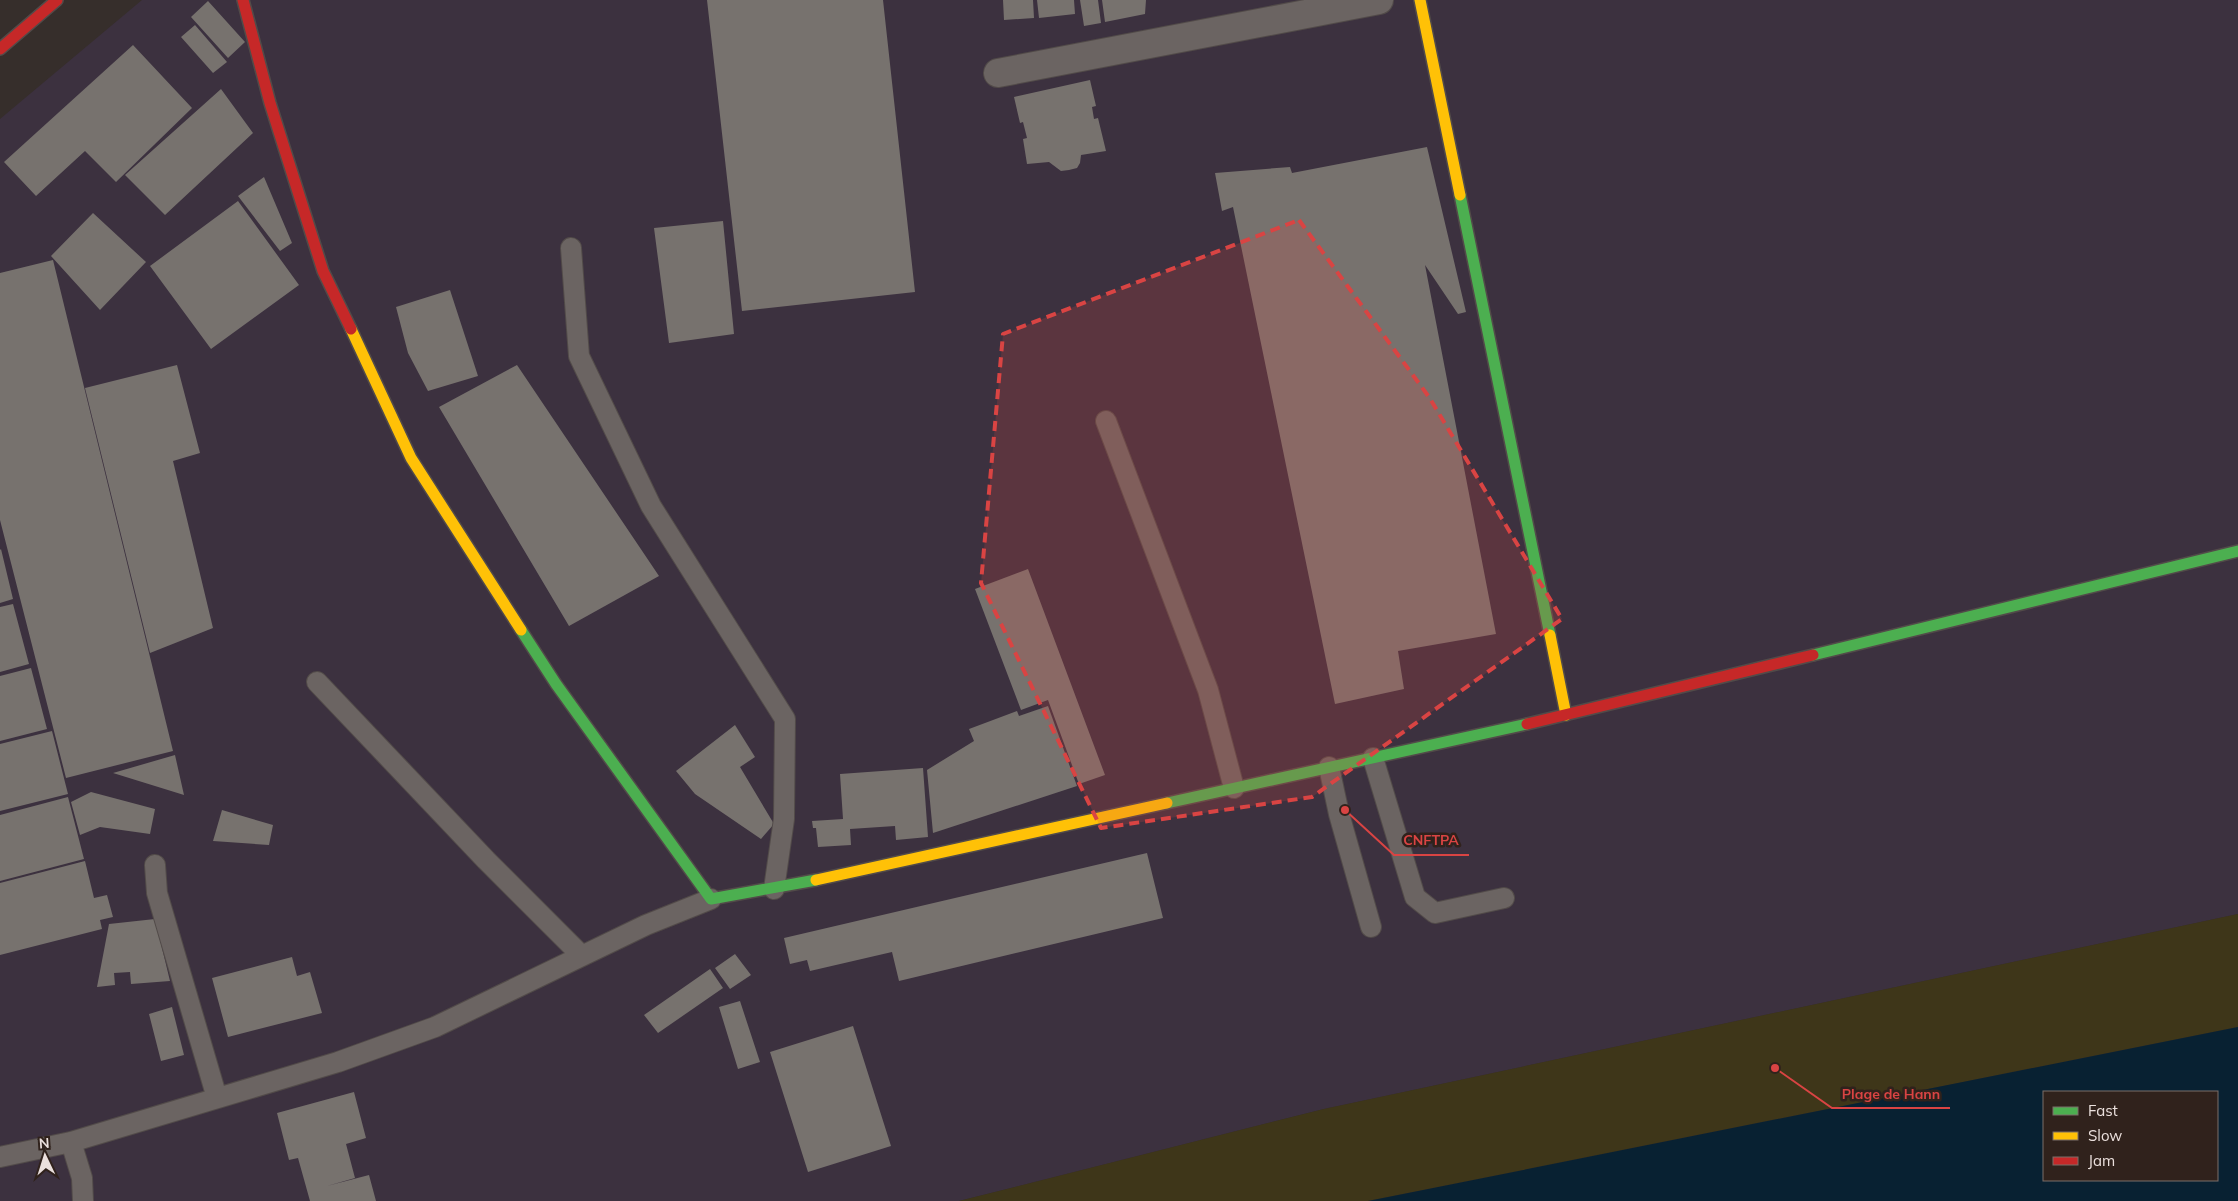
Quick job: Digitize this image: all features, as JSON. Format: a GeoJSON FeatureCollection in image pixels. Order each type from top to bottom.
{"type":"FeatureCollection","features":[{"type":"Feature","properties":{"kind":"street"},"geometry":{"type":"LineString","coordinates":[[0,49],[57,0]]}},
{"type":"Feature","properties":{"kind":"street"},"geometry":{"type":"LineString","coordinates":[[244,0],[270,103],[323,271],[411,458],[556,684],[711,899],[774,889],[1566,715],[2238,551]]}},
{"type":"Feature","properties":{"kind":"street"},"geometry":{"type":"LineString","coordinates":[[998,73],[1379,0]]}},
{"type":"Feature","properties":{"kind":"street"},"geometry":{"type":"LineString","coordinates":[[1420,0],[1566,715]]}},
{"type":"Feature","properties":{"kind":"lane"},"geometry":{"type":"LineString","coordinates":[[571,248],[579,356],[651,506],[774,697],[785,719],[784,819],[774,889]]}},
{"type":"Feature","properties":{"kind":"lane"},"geometry":{"type":"LineString","coordinates":[[1106,420],[1208,690],[1234,788]]}},
{"type":"Feature","properties":{"kind":"lane"},"geometry":{"type":"LineString","coordinates":[[317,682],[486,860],[581,955]]}},
{"type":"Feature","properties":{"kind":"lane"},"geometry":{"type":"LineString","coordinates":[[1373,758],[1415,897],[1435,912],[1504,898]]}},
{"type":"Feature","properties":{"kind":"lane"},"geometry":{"type":"LineString","coordinates":[[1329,767],[1339,814],[1371,927]]}},
{"type":"Feature","properties":{"kind":"lane"},"geometry":{"type":"LineString","coordinates":[[155,865],[157,893],[218,1098]]}},
{"type":"Feature","properties":{"kind":"lane"},"geometry":{"type":"LineString","coordinates":[[0,1157],[71,1142],[338,1062],[434,1027],[581,955],[646,925],[711,899]]}},
{"type":"Feature","properties":{"kind":"lane"},"geometry":{"type":"LineString","coordinates":[[71,1142],[82,1178],[83,1201]]}},
{"type":"Feature","properties":{"kind":"highlighted area"},"geometry":{"type":"Polygon","coordinates":[[[1299,220],[1429,397],[1562,619],[1312,797],[1101,828],[981,583],[1003,334],[1299,220]]]}},
{"type":"Feature","properties":{"kind":"shaded area"},"geometry":{"type":"Polygon","coordinates":[[[142,0],[2238,0],[2238,914],[1324,1109],[959,1201],[0,1201],[0,119],[142,0]]]}},
{"type":"Feature","properties":{"kind":"sand"},"geometry":{"type":"Polygon","coordinates":[[[2238,914],[2238,1027],[1368,1201],[959,1201],[1324,1109],[2238,914]]]}},
{"type":"Feature","properties":{"kind":"water"},"geometry":{"type":"Polygon","coordinates":[[[2238,1027],[2238,1201],[1368,1201],[2238,1027]]]}},
{"type":"Feature","properties":{"kind":"building"},"geometry":{"type":"Polygon","coordinates":[[[707,0],[883,0],[915,292],[742,311],[707,0]]]}},
{"type":"Feature","properties":{"kind":"building"},"geometry":{"type":"Polygon","coordinates":[[[1003,0],[1033,0],[1034,18],[1004,20],[1003,0]]]}},
{"type":"Feature","properties":{"kind":"building"},"geometry":{"type":"Polygon","coordinates":[[[1037,0],[1074,0],[1075,14],[1039,18],[1037,0]]]}},
{"type":"Feature","properties":{"kind":"building"},"geometry":{"type":"Polygon","coordinates":[[[1080,0],[1098,0],[1101,23],[1084,26],[1080,0]]]}},
{"type":"Feature","properties":{"kind":"building"},"geometry":{"type":"Polygon","coordinates":[[[1102,0],[1146,0],[1145,14],[1105,22],[1102,0]]]}},
{"type":"Feature","properties":{"kind":"building"},"geometry":{"type":"Polygon","coordinates":[[[208,1],[245,42],[228,58],[191,17],[208,1]]]}},
{"type":"Feature","properties":{"kind":"building"},"geometry":{"type":"Polygon","coordinates":[[[195,25],[227,62],[213,73],[181,37],[195,25]]]}},
{"type":"Feature","properties":{"kind":"building"},"geometry":{"type":"Polygon","coordinates":[[[133,45],[192,108],[116,182],[85,151],[36,196],[4,162],[133,45]]]}},
{"type":"Feature","properties":{"kind":"building"},"geometry":{"type":"Polygon","coordinates":[[[1090,80],[1096,106],[1092,107],[1094,119],[1098,118],[1106,151],[1081,155],[1077,168],[1069,170],[1061,171],[1049,162],[1027,164],[1023,139],[1027,138],[1023,122],[1020,123],[1014,97],[1090,80]]]}},
{"type":"Feature","properties":{"kind":"building"},"geometry":{"type":"Polygon","coordinates":[[[221,89],[253,133],[165,215],[125,175],[221,89]]]}},
{"type":"Feature","properties":{"kind":"building"},"geometry":{"type":"Polygon","coordinates":[[[1427,147],[1466,312],[1458,314],[1425,265],[1496,634],[1398,651],[1404,689],[1335,704],[1233,207],[1222,211],[1215,173],[1290,167],[1292,173],[1427,147]]]}},
{"type":"Feature","properties":{"kind":"building"},"geometry":{"type":"Polygon","coordinates":[[[264,177],[292,243],[280,251],[238,196],[264,177]]]}},
{"type":"Feature","properties":{"kind":"building"},"geometry":{"type":"Polygon","coordinates":[[[238,201],[299,285],[211,349],[150,266],[238,201]]]}},
{"type":"Feature","properties":{"kind":"building"},"geometry":{"type":"Polygon","coordinates":[[[93,213],[146,262],[100,310],[51,256],[93,213]]]}},
{"type":"Feature","properties":{"kind":"building"},"geometry":{"type":"Polygon","coordinates":[[[723,221],[734,334],[669,343],[654,228],[723,221]]]}},
{"type":"Feature","properties":{"kind":"building"},"geometry":{"type":"Polygon","coordinates":[[[53,260],[173,751],[66,778],[0,520],[0,273],[53,260]]]}},
{"type":"Feature","properties":{"kind":"building"},"geometry":{"type":"Polygon","coordinates":[[[450,290],[478,376],[428,391],[408,353],[396,307],[450,290]]]}},
{"type":"Feature","properties":{"kind":"building"},"geometry":{"type":"Polygon","coordinates":[[[177,365],[200,453],[173,461],[213,628],[150,653],[85,388],[177,365]]]}},
{"type":"Feature","properties":{"kind":"building"},"geometry":{"type":"Polygon","coordinates":[[[517,365],[659,576],[569,626],[439,407],[517,365]]]}},
{"type":"Feature","properties":{"kind":"building"},"geometry":{"type":"Polygon","coordinates":[[[0,550],[13,599],[0,603],[0,550]]]}},
{"type":"Feature","properties":{"kind":"building"},"geometry":{"type":"Polygon","coordinates":[[[1028,569],[1105,775],[1079,784],[1048,700],[1021,710],[975,589],[1028,569]]]}},
{"type":"Feature","properties":{"kind":"building"},"geometry":{"type":"Polygon","coordinates":[[[13,604],[29,664],[0,672],[0,607],[13,604]]]}},
{"type":"Feature","properties":{"kind":"building"},"geometry":{"type":"Polygon","coordinates":[[[31,668],[47,729],[0,741],[0,676],[31,668]]]}},
{"type":"Feature","properties":{"kind":"building"},"geometry":{"type":"Polygon","coordinates":[[[1048,706],[1077,786],[933,833],[927,770],[974,741],[969,729],[1017,711],[1019,716],[1048,706]]]}},
{"type":"Feature","properties":{"kind":"building"},"geometry":{"type":"Polygon","coordinates":[[[735,725],[755,757],[740,767],[774,824],[761,839],[695,794],[676,771],[735,725]]]}},
{"type":"Feature","properties":{"kind":"building"},"geometry":{"type":"Polygon","coordinates":[[[52,731],[68,794],[0,811],[0,744],[52,731]]]}},
{"type":"Feature","properties":{"kind":"building"},"geometry":{"type":"Polygon","coordinates":[[[175,755],[184,795],[113,773],[175,755]]]}},
{"type":"Feature","properties":{"kind":"building"},"geometry":{"type":"Polygon","coordinates":[[[923,768],[928,837],[896,840],[895,826],[850,829],[851,845],[818,847],[816,828],[813,828],[812,821],[843,819],[840,774],[923,768]]]}},
{"type":"Feature","properties":{"kind":"building"},"geometry":{"type":"Polygon","coordinates":[[[91,792],[155,809],[150,834],[100,827],[80,835],[71,802],[91,792]]]}},
{"type":"Feature","properties":{"kind":"building"},"geometry":{"type":"Polygon","coordinates":[[[68,797],[84,859],[0,881],[0,815],[68,797]]]}},
{"type":"Feature","properties":{"kind":"building"},"geometry":{"type":"Polygon","coordinates":[[[222,810],[273,825],[269,845],[213,841],[222,810]]]}},
{"type":"Feature","properties":{"kind":"building"},"geometry":{"type":"Polygon","coordinates":[[[1147,853],[1163,918],[899,981],[892,952],[810,971],[807,960],[790,964],[784,938],[1147,853]]]}},
{"type":"Feature","properties":{"kind":"building"},"geometry":{"type":"Polygon","coordinates":[[[85,861],[94,898],[107,895],[113,917],[100,920],[102,929],[0,955],[0,883],[85,861]]]}},
{"type":"Feature","properties":{"kind":"building"},"geometry":{"type":"Polygon","coordinates":[[[155,919],[170,981],[131,984],[130,972],[114,973],[115,985],[97,987],[109,924],[155,919]]]}},
{"type":"Feature","properties":{"kind":"building"},"geometry":{"type":"Polygon","coordinates":[[[735,954],[751,975],[730,989],[715,968],[735,954]]]}},
{"type":"Feature","properties":{"kind":"building"},"geometry":{"type":"Polygon","coordinates":[[[292,957],[297,976],[310,972],[322,1013],[228,1037],[212,978],[292,957]]]}},
{"type":"Feature","properties":{"kind":"building"},"geometry":{"type":"Polygon","coordinates":[[[710,969],[723,988],[658,1033],[644,1015],[710,969]]]}},
{"type":"Feature","properties":{"kind":"building"},"geometry":{"type":"Polygon","coordinates":[[[740,1001],[760,1062],[738,1069],[719,1007],[740,1001]]]}},
{"type":"Feature","properties":{"kind":"building"},"geometry":{"type":"Polygon","coordinates":[[[172,1007],[184,1055],[161,1061],[149,1014],[172,1007]]]}},
{"type":"Feature","properties":{"kind":"building"},"geometry":{"type":"Polygon","coordinates":[[[853,1026],[891,1146],[808,1172],[770,1052],[853,1026]]]}},
{"type":"Feature","properties":{"kind":"building"},"geometry":{"type":"Polygon","coordinates":[[[354,1092],[366,1138],[346,1144],[355,1178],[327,1186],[369,1175],[376,1201],[310,1201],[298,1158],[289,1160],[277,1113],[354,1092]]]}},
{"type":"Feature","properties":{"kind":"traffic: fast"},"geometry":{"type":"LineString","coordinates":[[1460,195],[1550,635]]}},
{"type":"Feature","properties":{"kind":"traffic: fast"},"geometry":{"type":"LineString","coordinates":[[1813,655],[2238,551]]}},
{"type":"Feature","properties":{"kind":"traffic: fast"},"geometry":{"type":"LineString","coordinates":[[521,630],[556,684],[711,899],[816,880]]}},
{"type":"Feature","properties":{"kind":"traffic: fast"},"geometry":{"type":"LineString","coordinates":[[1167,803],[1527,724]]}},
{"type":"Feature","properties":{"kind":"traffic: slow"},"geometry":{"type":"LineString","coordinates":[[1420,0],[1460,195]]}},
{"type":"Feature","properties":{"kind":"traffic: slow"},"geometry":{"type":"LineString","coordinates":[[351,329],[411,458],[521,630]]}},
{"type":"Feature","properties":{"kind":"traffic: slow"},"geometry":{"type":"LineString","coordinates":[[1550,635],[1566,715]]}},
{"type":"Feature","properties":{"kind":"traffic: slow"},"geometry":{"type":"LineString","coordinates":[[816,880],[1167,803]]}},
{"type":"Feature","properties":{"kind":"traffic: jam"},"geometry":{"type":"LineString","coordinates":[[0,49],[57,0]]}},
{"type":"Feature","properties":{"kind":"traffic: jam"},"geometry":{"type":"LineString","coordinates":[[243,0],[270,103],[323,271],[351,329]]}},
{"type":"Feature","properties":{"kind":"traffic: jam"},"geometry":{"type":"LineString","coordinates":[[1527,724],[1813,655]]}},
{"type":"Feature","properties":{"kind":"place","name":"CNFTPA"},"geometry":{"type":"Point","coordinates":[1345,810]}},
{"type":"Feature","properties":{"kind":"place","name":"Plage de Hann"},"geometry":{"type":"Point","coordinates":[1775,1068]}}]}
